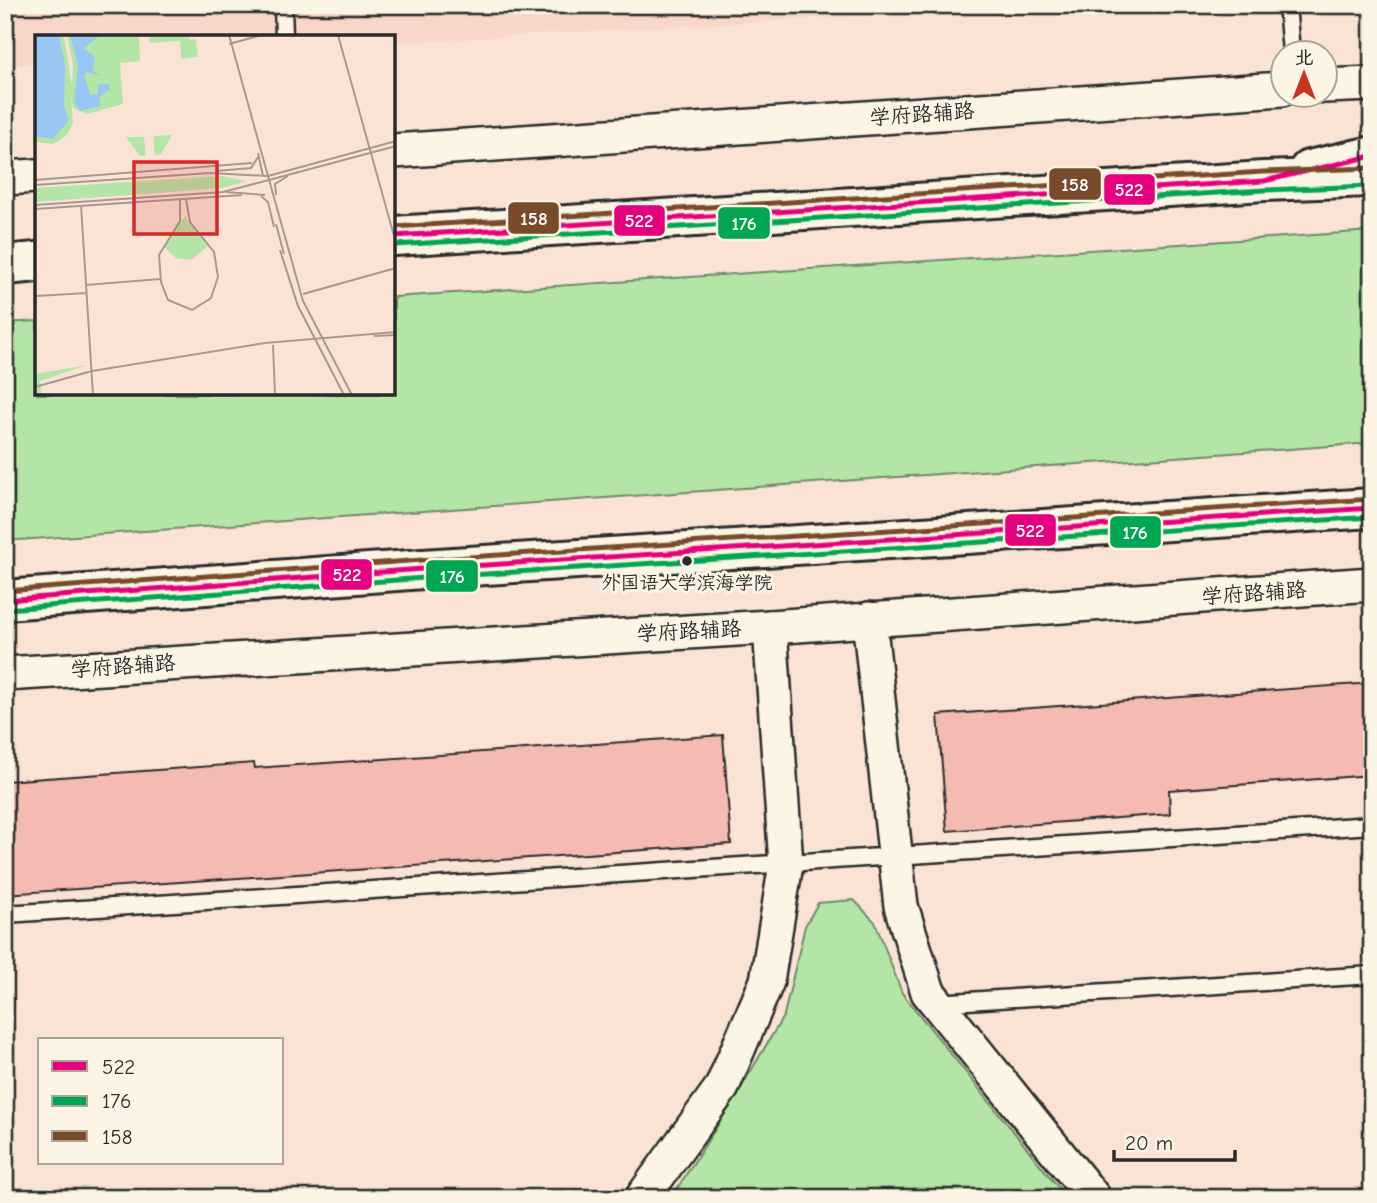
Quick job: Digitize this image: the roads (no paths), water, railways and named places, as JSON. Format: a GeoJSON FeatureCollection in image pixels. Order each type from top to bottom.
{"type":"FeatureCollection","features":[{"type":"Feature","properties":{"kind":"main road"},"geometry":{"type":"LineString","coordinates":[[1264,181],[1372,156]]}},
{"type":"Feature","properties":{"kind":"main road"},"geometry":{"type":"LineString","coordinates":[[396,236],[1264,181],[1372,177]]}},
{"type":"Feature","properties":{"kind":"main road"},"geometry":{"type":"LineString","coordinates":[[5,264],[35,262]]}},
{"type":"Feature","properties":{"kind":"main road"},"geometry":{"type":"LineString","coordinates":[[5,600],[451,567],[1372,508]]}},
{"type":"Feature","properties":{"kind":"street"},"geometry":{"type":"LineString","coordinates":[[1338,85],[1372,84]]}},
{"type":"Feature","properties":{"kind":"street","name":"学府路辅路"},"geometry":{"type":"LineString","coordinates":[[396,151],[1268,90]]}},
{"type":"Feature","properties":{"kind":"street"},"geometry":{"type":"LineString","coordinates":[[5,178],[35,176]]}},
{"type":"Feature","properties":{"kind":"street","name":"学府路辅路"},"geometry":{"type":"LineString","coordinates":[[5,674],[770,627],[1372,584]]}},
{"type":"Feature","properties":{"kind":"street"},"geometry":{"type":"LineString","coordinates":[[869,619],[901,906],[928,992],[1094,1198]]}},
{"type":"Feature","properties":{"kind":"street"},"geometry":{"type":"LineString","coordinates":[[642,1198],[722,1087],[767,981],[786,864],[770,627]]}},
{"type":"Feature","properties":{"kind":"lane"},"geometry":{"type":"LineString","coordinates":[[283,5],[284,35]]}},
{"type":"Feature","properties":{"kind":"lane"},"geometry":{"type":"LineString","coordinates":[[1287,5],[1290,38]]}},
{"type":"Feature","properties":{"kind":"lane"},"geometry":{"type":"LineString","coordinates":[[5,914],[1372,825]]}},
{"type":"Feature","properties":{"kind":"lane"},"geometry":{"type":"LineString","coordinates":[[936,1003],[1372,975]]}},
{"type":"Feature","properties":{"kind":"place","name":"外国语大学滨海学院"},"geometry":{"type":"Point","coordinates":[687,561]}}]}
